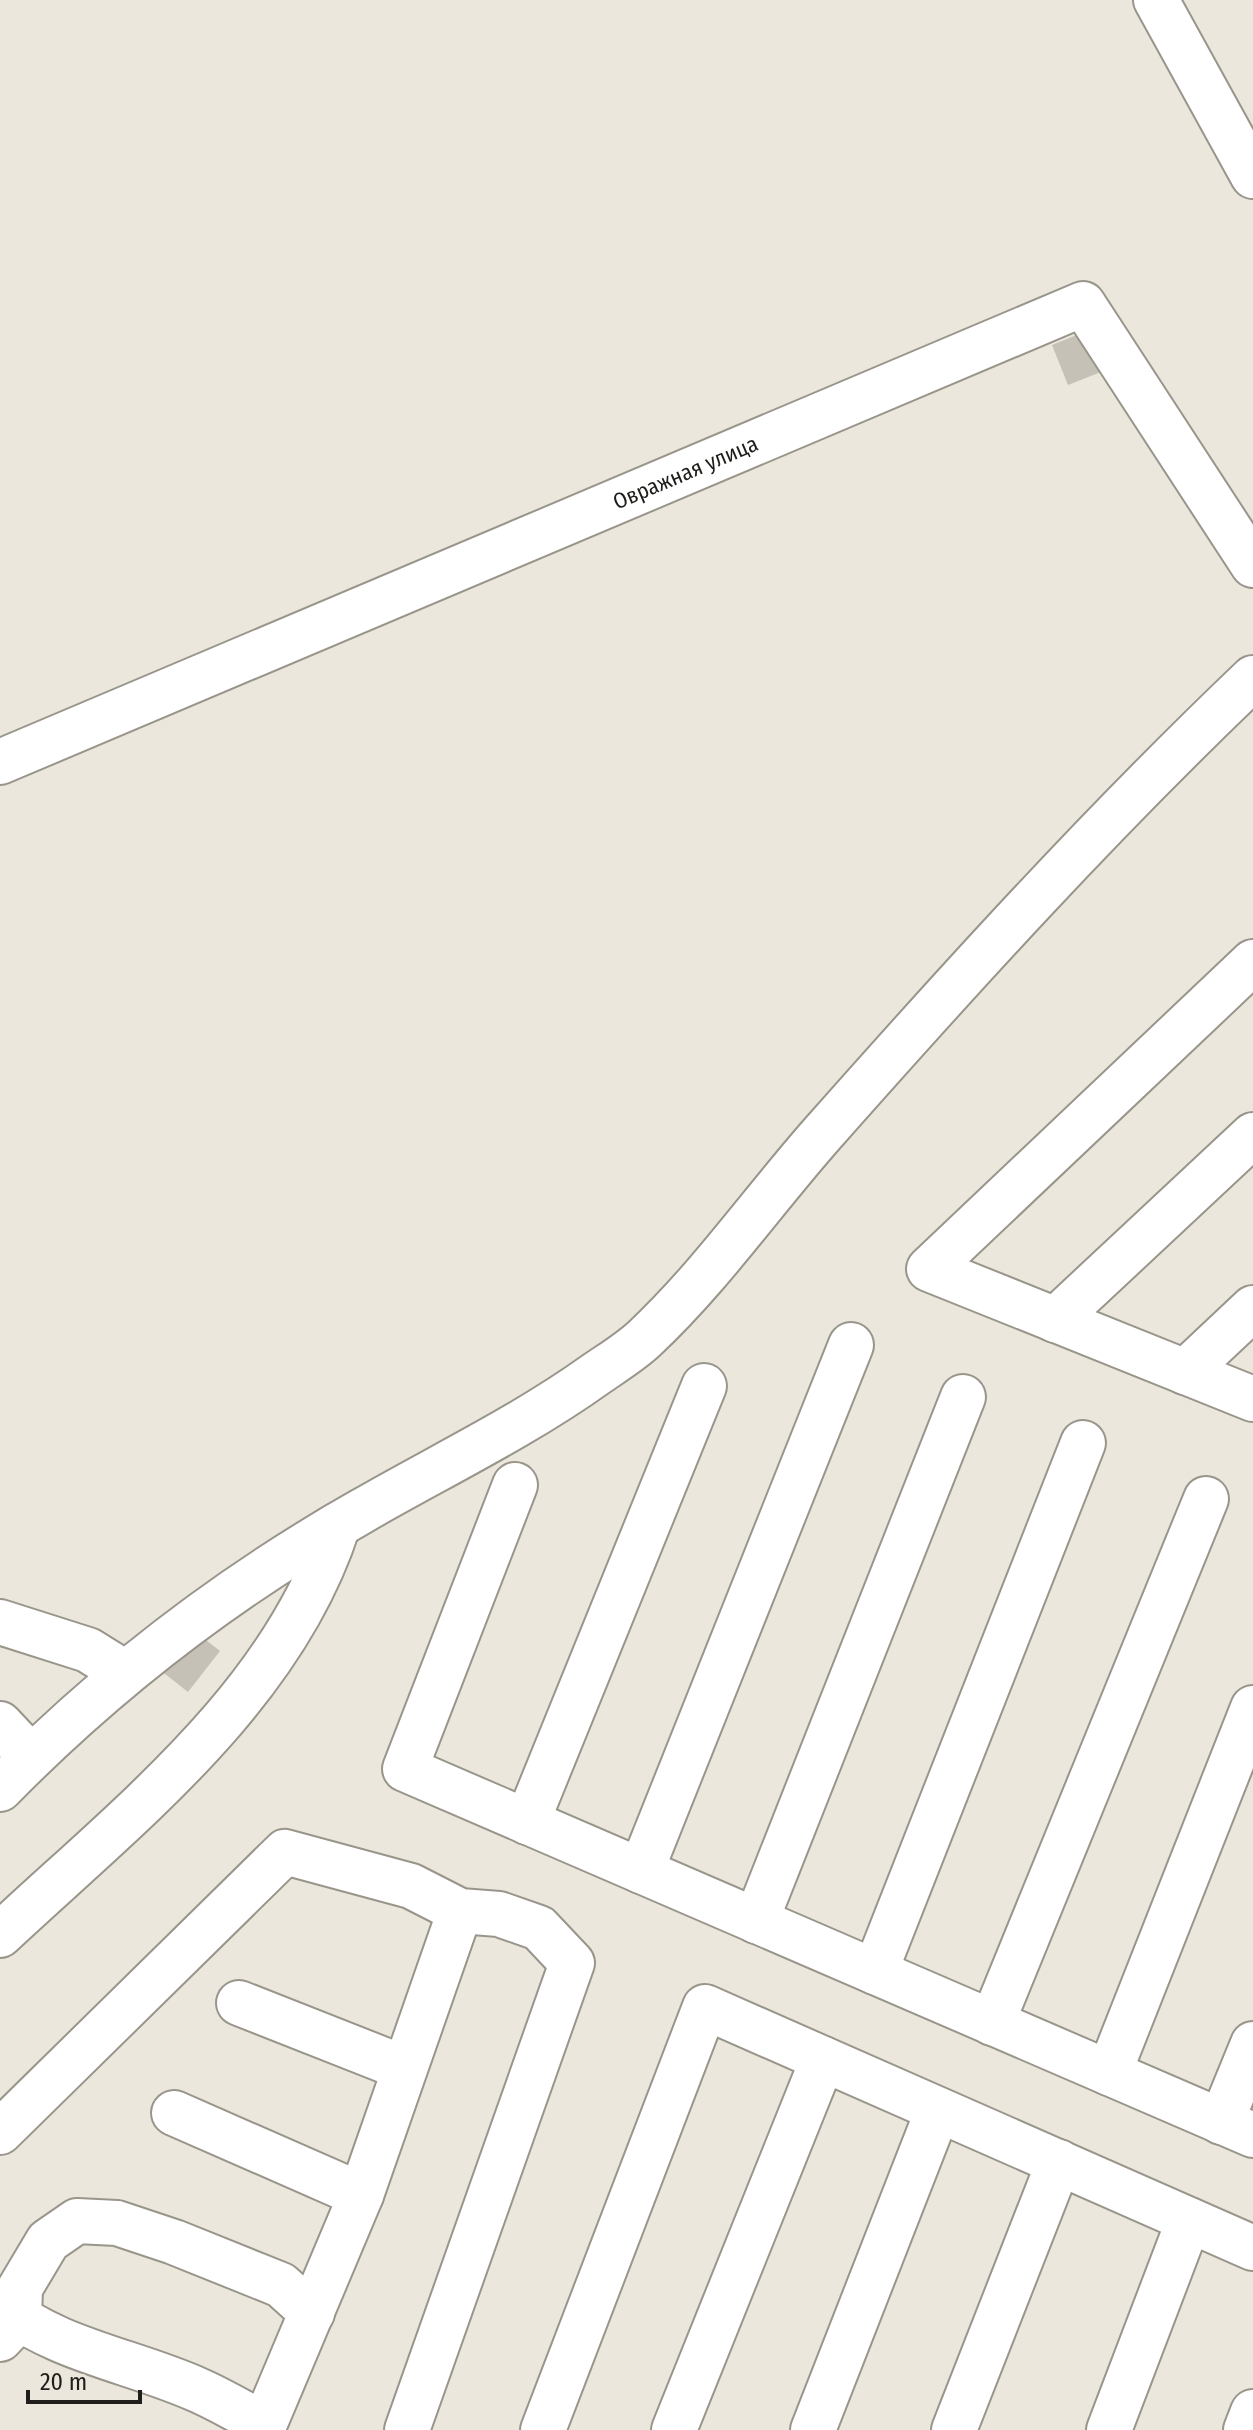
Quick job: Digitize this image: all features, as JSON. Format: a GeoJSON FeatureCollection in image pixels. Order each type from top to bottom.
{"type":"FeatureCollection","features":[{"type":"Feature","properties":{"kind":"street"},"geometry":{"type":"LineString","coordinates":[[1156,0],[1253,176]]}},
{"type":"Feature","properties":{"kind":"street","name":"Овражная улица"},"geometry":{"type":"LineString","coordinates":[[0,762],[1083,304],[1253,565]]}},
{"type":"Feature","properties":{"kind":"street"},"geometry":{"type":"LineString","coordinates":[[0,1789],[125,1673],[247,1581],[338,1525],[563,1397],[642,1342],[731,1247],[811,1146],[1008,925],[1161,766],[1253,678]]}},
{"type":"Feature","properties":{"kind":"street"},"geometry":{"type":"LineString","coordinates":[[1253,962],[929,1269],[1253,1399]]}},
{"type":"Feature","properties":{"kind":"street"},"geometry":{"type":"LineString","coordinates":[[1055,1320],[1253,1135]]}},
{"type":"Feature","properties":{"kind":"street"},"geometry":{"type":"LineString","coordinates":[[1185,1372],[1253,1308]]}},
{"type":"Feature","properties":{"kind":"street"},"geometry":{"type":"LineString","coordinates":[[641,1871],[851,1345]]}},
{"type":"Feature","properties":{"kind":"street"},"geometry":{"type":"LineString","coordinates":[[527,1822],[704,1386]]}},
{"type":"Feature","properties":{"kind":"street"},"geometry":{"type":"LineString","coordinates":[[756,1921],[963,1397]]}},
{"type":"Feature","properties":{"kind":"street"},"geometry":{"type":"LineString","coordinates":[[875,1972],[1083,1443]]}},
{"type":"Feature","properties":{"kind":"street"},"geometry":{"type":"LineString","coordinates":[[515,1485],[405,1769],[1237,2128],[1253,2044]]}},
{"type":"Feature","properties":{"kind":"street"},"geometry":{"type":"LineString","coordinates":[[992,2023],[1206,1499]]}},
{"type":"Feature","properties":{"kind":"street"},"geometry":{"type":"LineString","coordinates":[[0,1935],[222,1724],[288,1630],[324,1567],[338,1525]]}},
{"type":"Feature","properties":{"kind":"street"},"geometry":{"type":"LineString","coordinates":[[0,1622],[88,1650],[125,1673]]}},
{"type":"Feature","properties":{"kind":"street"},"geometry":{"type":"LineString","coordinates":[[1109,2073],[1253,1708]]}},
{"type":"Feature","properties":{"kind":"street"},"geometry":{"type":"LineString","coordinates":[[0,1724],[31,1757]]}},
{"type":"Feature","properties":{"kind":"street"},"geometry":{"type":"LineString","coordinates":[[0,2132],[285,1852],[411,1886],[460,1911],[499,1914],[539,1928],[572,1963],[407,2430]]}},
{"type":"Feature","properties":{"kind":"street"},"geometry":{"type":"LineString","coordinates":[[312,2313],[281,2285],[174,2242],[117,2223],[77,2221],[48,2241],[20,2288],[6,2321],[197,2390],[263,2427],[312,2313],[361,2195],[460,1911]]}},
{"type":"Feature","properties":{"kind":"street"},"geometry":{"type":"LineString","coordinates":[[239,2003],[404,2068]]}},
{"type":"Feature","properties":{"kind":"street"},"geometry":{"type":"LineString","coordinates":[[543,2430],[705,2007],[1253,2248]]}},
{"type":"Feature","properties":{"kind":"street"},"geometry":{"type":"LineString","coordinates":[[674,2430],[823,2059]]}},
{"type":"Feature","properties":{"kind":"street"},"geometry":{"type":"LineString","coordinates":[[813,2430],[938,2110]]}},
{"type":"Feature","properties":{"kind":"street"},"geometry":{"type":"LineString","coordinates":[[174,2113],[361,2195]]}},
{"type":"Feature","properties":{"kind":"street"},"geometry":{"type":"LineString","coordinates":[[954,2430],[1059,2162]]}},
{"type":"Feature","properties":{"kind":"street"},"geometry":{"type":"LineString","coordinates":[[1109,2430],[1189,2220]]}},
{"type":"Feature","properties":{"kind":"street"},"geometry":{"type":"LineString","coordinates":[[1246,2430],[1253,2412]]}},
{"type":"Feature","properties":{"kind":"building"},"geometry":{"type":"Polygon","coordinates":[[[1089,330],[1106,370],[1068,385],[1052,345],[1089,330]]]}},
{"type":"Feature","properties":{"kind":"building"},"geometry":{"type":"Polygon","coordinates":[[[192,1629],[220,1651],[188,1692],[160,1670],[192,1629]]]}}]}
